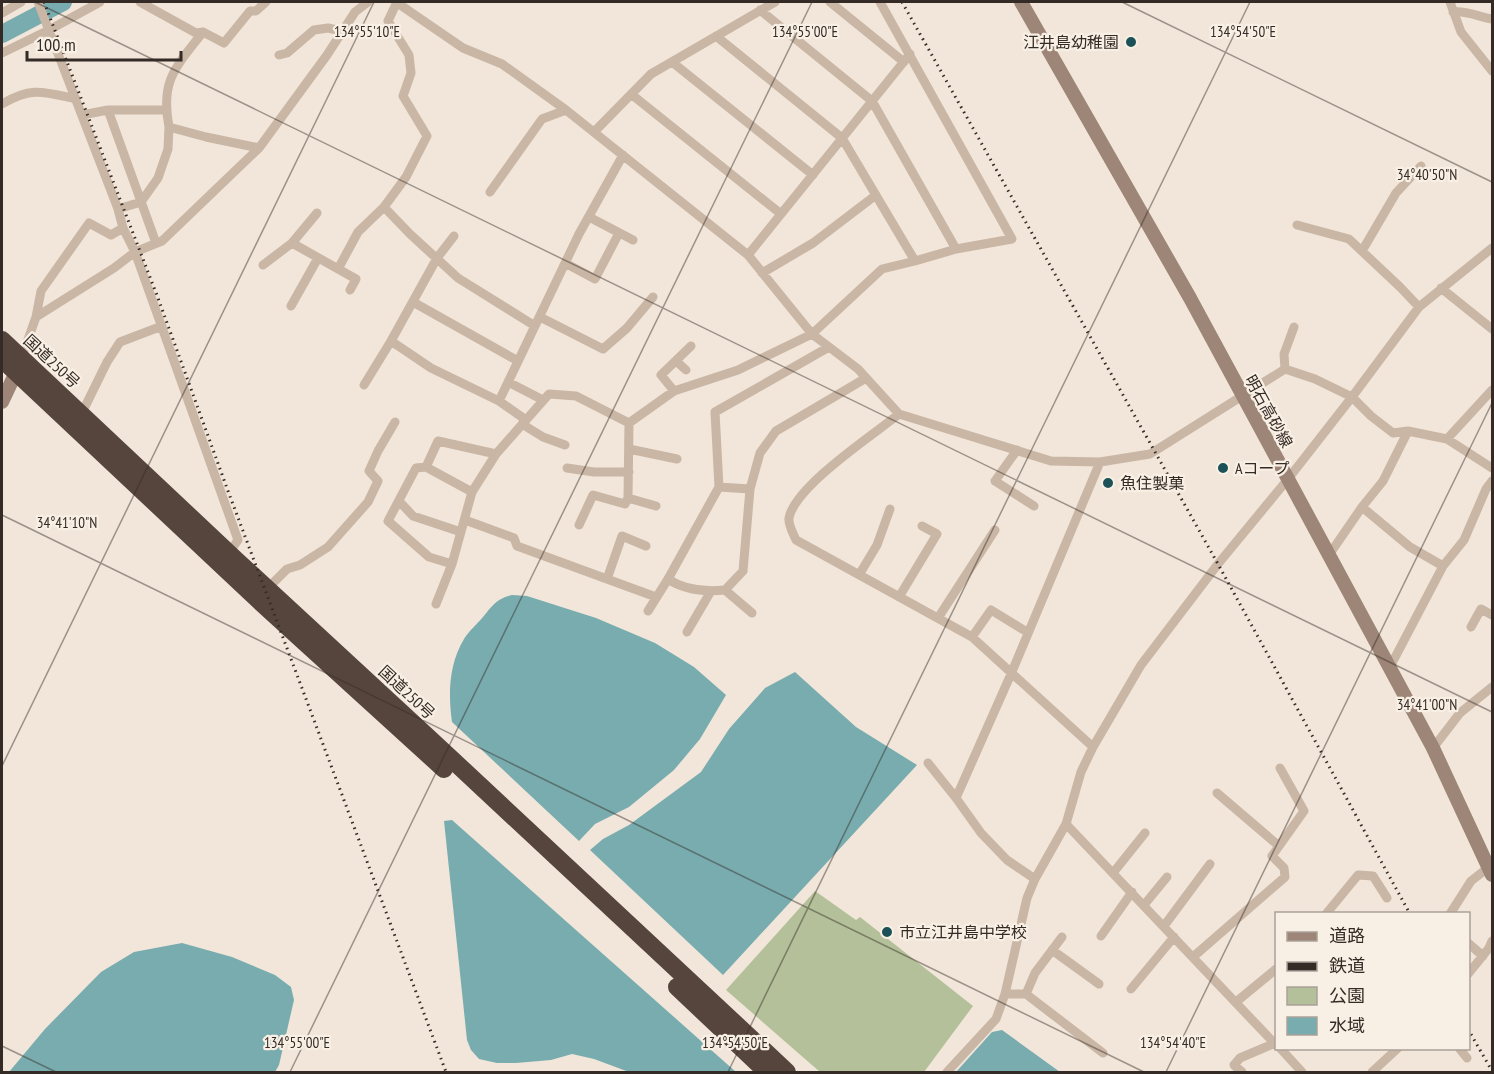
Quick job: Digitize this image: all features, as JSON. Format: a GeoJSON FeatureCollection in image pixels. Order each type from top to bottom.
{"type":"FeatureCollection","features":[{"type":"Feature","properties":{"kind":"highway","name":"国道250号"},"geometry":{"type":"LineString","coordinates":[[2,340],[19,366],[267,608],[559,876],[767,1072]]}},
{"type":"Feature","properties":{"kind":"highway","name":"国道250号"},"geometry":{"type":"LineString","coordinates":[[2,359],[19,366],[81,415],[787,1072]]}},
{"type":"Feature","properties":{"kind":"main road","name":"明石高砂線"},"geometry":{"type":"LineString","coordinates":[[1021,2],[1190,298],[1288,479],[1433,748],[1491,871]]}},
{"type":"Feature","properties":{"kind":"main road"},"geometry":{"type":"LineString","coordinates":[[2,402],[19,366]]}},
{"type":"Feature","properties":{"kind":"street"},"geometry":{"type":"LineString","coordinates":[[2,13],[21,2]]}},
{"type":"Feature","properties":{"kind":"street"},"geometry":{"type":"LineString","coordinates":[[38,2],[118,209],[123,228],[135,252],[238,540],[229,554]]}},
{"type":"Feature","properties":{"kind":"street"},"geometry":{"type":"LineString","coordinates":[[2,53],[100,2]]}},
{"type":"Feature","properties":{"kind":"street"},"geometry":{"type":"LineString","coordinates":[[140,2],[196,33],[203,32],[224,43],[250,11],[256,11],[266,2]]}},
{"type":"Feature","properties":{"kind":"street"},"geometry":{"type":"LineString","coordinates":[[36,316],[114,268],[135,252],[162,241],[259,148],[327,55],[355,12],[368,2]]}},
{"type":"Feature","properties":{"kind":"street"},"geometry":{"type":"LineString","coordinates":[[338,269],[358,232],[384,207],[406,177],[427,136],[403,96],[411,73],[409,55],[388,21],[397,2],[463,48],[502,64],[566,110],[748,255],[812,334],[858,369],[899,414],[1051,461],[1100,462],[1150,454],[1285,369],[1315,379],[1352,397],[1393,433],[1408,431],[1447,439],[1492,468]]}},
{"type":"Feature","properties":{"kind":"street"},"geometry":{"type":"LineString","coordinates":[[594,132],[651,75],[775,2]]}},
{"type":"Feature","properties":{"kind":"street"},"geometry":{"type":"LineString","coordinates":[[830,2],[907,58]]}},
{"type":"Feature","properties":{"kind":"street"},"geometry":{"type":"LineString","coordinates":[[629,423],[674,391],[738,370],[812,334],[882,269],[956,249],[1012,239],[907,58],[880,2]]}},
{"type":"Feature","properties":{"kind":"street"},"geometry":{"type":"LineString","coordinates":[[1450,2],[1461,32],[1492,70]]}},
{"type":"Feature","properties":{"kind":"street"},"geometry":{"type":"LineString","coordinates":[[760,10],[872,102],[956,249]]}},
{"type":"Feature","properties":{"kind":"street"},"geometry":{"type":"LineString","coordinates":[[1453,12],[1462,11],[1492,19]]}},
{"type":"Feature","properties":{"kind":"street"},"geometry":{"type":"LineString","coordinates":[[279,55],[287,53],[314,30],[328,28],[342,31]]}},
{"type":"Feature","properties":{"kind":"street"},"geometry":{"type":"LineString","coordinates":[[118,209],[141,202],[158,178],[168,149],[167,86],[176,67],[203,32]]}},
{"type":"Feature","properties":{"kind":"street"},"geometry":{"type":"LineString","coordinates":[[716,36],[842,138],[915,261]]}},
{"type":"Feature","properties":{"kind":"street"},"geometry":{"type":"LineString","coordinates":[[748,255],[907,58]]}},
{"type":"Feature","properties":{"kind":"street"},"geometry":{"type":"LineString","coordinates":[[672,62],[813,174]]}},
{"type":"Feature","properties":{"kind":"street"},"geometry":{"type":"LineString","coordinates":[[2,104],[16,95],[39,91],[76,99]]}},
{"type":"Feature","properties":{"kind":"street"},"geometry":{"type":"LineString","coordinates":[[631,94],[781,214]]}},
{"type":"Feature","properties":{"kind":"street"},"geometry":{"type":"LineString","coordinates":[[82,115],[108,110],[166,110]]}},
{"type":"Feature","properties":{"kind":"street"},"geometry":{"type":"LineString","coordinates":[[108,110],[156,243]]}},
{"type":"Feature","properties":{"kind":"street"},"geometry":{"type":"LineString","coordinates":[[490,192],[542,119],[566,110]]}},
{"type":"Feature","properties":{"kind":"street"},"geometry":{"type":"LineString","coordinates":[[169,127],[259,148]]}},
{"type":"Feature","properties":{"kind":"street"},"geometry":{"type":"LineString","coordinates":[[499,401],[589,217],[623,155]]}},
{"type":"Feature","properties":{"kind":"street"},"geometry":{"type":"LineString","coordinates":[[1362,251],[1396,193],[1421,166]]}},
{"type":"Feature","properties":{"kind":"street"},"geometry":{"type":"LineString","coordinates":[[762,273],[813,243],[876,195]]}},
{"type":"Feature","properties":{"kind":"street"},"geometry":{"type":"LineString","coordinates":[[384,207],[458,278],[537,321],[603,349],[627,328],[653,297]]}},
{"type":"Feature","properties":{"kind":"street"},"geometry":{"type":"LineString","coordinates":[[263,265],[292,243],[317,213]]}},
{"type":"Feature","properties":{"kind":"street"},"geometry":{"type":"LineString","coordinates":[[589,217],[633,240]]}},
{"type":"Feature","properties":{"kind":"street"},"geometry":{"type":"LineString","coordinates":[[19,366],[36,316],[41,291],[89,223],[111,235],[123,228]]}},
{"type":"Feature","properties":{"kind":"street"},"geometry":{"type":"LineString","coordinates":[[1297,225],[1349,239],[1419,307]]}},
{"type":"Feature","properties":{"kind":"street"},"geometry":{"type":"LineString","coordinates":[[566,263],[595,279],[619,233]]}},
{"type":"Feature","properties":{"kind":"street"},"geometry":{"type":"LineString","coordinates":[[364,385],[437,258],[454,236]]}},
{"type":"Feature","properties":{"kind":"street"},"geometry":{"type":"LineString","coordinates":[[292,243],[356,279],[350,290]]}},
{"type":"Feature","properties":{"kind":"street"},"geometry":{"type":"LineString","coordinates":[[947,1072],[996,1018],[1005,994],[1027,898],[1066,824],[1081,772],[1093,747],[1142,665],[1218,564],[1352,397],[1419,307],[1492,248]]}},
{"type":"Feature","properties":{"kind":"street"},"geometry":{"type":"LineString","coordinates":[[291,306],[318,258]]}},
{"type":"Feature","properties":{"kind":"street"},"geometry":{"type":"LineString","coordinates":[[1441,288],[1492,328]]}},
{"type":"Feature","properties":{"kind":"street"},"geometry":{"type":"LineString","coordinates":[[413,302],[518,361]]}},
{"type":"Feature","properties":{"kind":"street"},"geometry":{"type":"LineString","coordinates":[[81,415],[107,362],[120,342],[162,326]]}},
{"type":"Feature","properties":{"kind":"street"},"geometry":{"type":"LineString","coordinates":[[1285,369],[1284,354],[1294,327]]}},
{"type":"Feature","properties":{"kind":"street"},"geometry":{"type":"LineString","coordinates":[[391,341],[431,368],[499,401],[543,437],[565,445]]}},
{"type":"Feature","properties":{"kind":"street"},"geometry":{"type":"LineString","coordinates":[[674,391],[661,375],[691,346]]}},
{"type":"Feature","properties":{"kind":"street"},"geometry":{"type":"LineString","coordinates":[[648,611],[719,487],[715,412],[829,347]]}},
{"type":"Feature","properties":{"kind":"street"},"geometry":{"type":"LineString","coordinates":[[676,361],[686,370]]}},
{"type":"Feature","properties":{"kind":"street"},"geometry":{"type":"LineString","coordinates":[[668,579],[678,586],[711,591],[725,590],[743,571],[750,489],[760,453],[776,431],[866,378]]}},
{"type":"Feature","properties":{"kind":"street"},"geometry":{"type":"LineString","coordinates":[[508,382],[543,400]]}},
{"type":"Feature","properties":{"kind":"street"},"geometry":{"type":"LineString","coordinates":[[1447,439],[1492,390]]}},
{"type":"Feature","properties":{"kind":"street"},"geometry":{"type":"LineString","coordinates":[[436,604],[452,564],[472,492],[496,454],[549,394],[576,396],[629,423]]}},
{"type":"Feature","properties":{"kind":"street"},"geometry":{"type":"LineString","coordinates":[[899,414],[820,474],[792,508],[788,521],[796,540],[972,637],[1093,747]]}},
{"type":"Feature","properties":{"kind":"street"},"geometry":{"type":"LineString","coordinates":[[267,589],[287,569],[300,565],[328,547],[368,502],[378,481],[369,471],[395,422]]}},
{"type":"Feature","properties":{"kind":"street"},"geometry":{"type":"LineString","coordinates":[[579,525],[593,495],[625,504],[628,498],[629,423]]}},
{"type":"Feature","properties":{"kind":"street"},"geometry":{"type":"LineString","coordinates":[[1329,555],[1383,481],[1408,431]]}},
{"type":"Feature","properties":{"kind":"street"},"geometry":{"type":"LineString","coordinates":[[426,467],[438,441],[496,454]]}},
{"type":"Feature","properties":{"kind":"street"},"geometry":{"type":"LineString","coordinates":[[629,449],[677,459]]}},
{"type":"Feature","properties":{"kind":"street"},"geometry":{"type":"LineString","coordinates":[[1017,450],[995,481],[1034,506]]}},
{"type":"Feature","properties":{"kind":"street"},"geometry":{"type":"LineString","coordinates":[[956,798],[1100,462]]}},
{"type":"Feature","properties":{"kind":"street"},"geometry":{"type":"LineString","coordinates":[[452,564],[429,557],[388,521],[416,468],[426,467],[472,492]]}},
{"type":"Feature","properties":{"kind":"street"},"geometry":{"type":"LineString","coordinates":[[567,468],[594,472],[629,472]]}},
{"type":"Feature","properties":{"kind":"street"},"geometry":{"type":"LineString","coordinates":[[1390,668],[1443,566],[1464,540],[1486,489],[1492,481]]}},
{"type":"Feature","properties":{"kind":"street"},"geometry":{"type":"LineString","coordinates":[[719,487],[750,489]]}},
{"type":"Feature","properties":{"kind":"street"},"geometry":{"type":"LineString","coordinates":[[628,498],[656,507]]}},
{"type":"Feature","properties":{"kind":"street"},"geometry":{"type":"LineString","coordinates":[[399,501],[412,516],[461,532]]}},
{"type":"Feature","properties":{"kind":"street"},"geometry":{"type":"LineString","coordinates":[[1362,507],[1410,547],[1443,566]]}},
{"type":"Feature","properties":{"kind":"street"},"geometry":{"type":"LineString","coordinates":[[858,575],[877,544],[890,509]]}},
{"type":"Feature","properties":{"kind":"street"},"geometry":{"type":"LineString","coordinates":[[465,520],[514,538],[517,546],[656,597]]}},
{"type":"Feature","properties":{"kind":"street"},"geometry":{"type":"LineString","coordinates":[[899,597],[937,534],[922,526]]}},
{"type":"Feature","properties":{"kind":"street"},"geometry":{"type":"LineString","coordinates":[[938,618],[995,530]]}},
{"type":"Feature","properties":{"kind":"street"},"geometry":{"type":"LineString","coordinates":[[607,579],[622,536],[646,546]]}},
{"type":"Feature","properties":{"kind":"street"},"geometry":{"type":"LineString","coordinates":[[725,590],[752,614]]}},
{"type":"Feature","properties":{"kind":"street"},"geometry":{"type":"LineString","coordinates":[[687,632],[711,591]]}},
{"type":"Feature","properties":{"kind":"street"},"geometry":{"type":"LineString","coordinates":[[1471,627],[1481,609],[1492,615]]}},
{"type":"Feature","properties":{"kind":"street"},"geometry":{"type":"LineString","coordinates":[[972,637],[991,610],[1027,632]]}},
{"type":"Feature","properties":{"kind":"street"},"geometry":{"type":"LineString","coordinates":[[1433,748],[1460,713],[1492,687]]}},
{"type":"Feature","properties":{"kind":"street"},"geometry":{"type":"LineString","coordinates":[[928,763],[981,833],[1007,860],[1035,879]]}},
{"type":"Feature","properties":{"kind":"street"},"geometry":{"type":"LineString","coordinates":[[1193,957],[1285,877],[1284,868],[1272,856],[1304,811],[1280,768]]}},
{"type":"Feature","properties":{"kind":"street"},"geometry":{"type":"LineString","coordinates":[[1216,793],[1279,846]]}},
{"type":"Feature","properties":{"kind":"street"},"geometry":{"type":"LineString","coordinates":[[1066,824],[1275,1044]]}},
{"type":"Feature","properties":{"kind":"street"},"geometry":{"type":"LineString","coordinates":[[1113,873],[1145,833]]}},
{"type":"Feature","properties":{"kind":"street"},"geometry":{"type":"LineString","coordinates":[[1164,926],[1210,864]]}},
{"type":"Feature","properties":{"kind":"street"},"geometry":{"type":"LineString","coordinates":[[1451,912],[1471,881],[1491,871]]}},
{"type":"Feature","properties":{"kind":"street"},"geometry":{"type":"LineString","coordinates":[[1328,912],[1358,875],[1373,876],[1387,898]]}},
{"type":"Feature","properties":{"kind":"street"},"geometry":{"type":"LineString","coordinates":[[1144,905],[1167,877]]}},
{"type":"Feature","properties":{"kind":"street"},"geometry":{"type":"LineString","coordinates":[[1101,936],[1132,892]]}},
{"type":"Feature","properties":{"kind":"street"},"geometry":{"type":"LineString","coordinates":[[1026,994],[1035,973],[1062,937]]}},
{"type":"Feature","properties":{"kind":"street"},"geometry":{"type":"LineString","coordinates":[[1131,989],[1174,937]]}},
{"type":"Feature","properties":{"kind":"street"},"geometry":{"type":"LineString","coordinates":[[1470,972],[1492,941]]}},
{"type":"Feature","properties":{"kind":"street"},"geometry":{"type":"LineString","coordinates":[[1470,945],[1483,956]]}},
{"type":"Feature","properties":{"kind":"street"},"geometry":{"type":"LineString","coordinates":[[1052,950],[1099,984]]}},
{"type":"Feature","properties":{"kind":"street"},"geometry":{"type":"LineString","coordinates":[[1236,1002],[1275,970]]}},
{"type":"Feature","properties":{"kind":"street"},"geometry":{"type":"LineString","coordinates":[[1005,994],[1026,994],[1103,1053]]}},
{"type":"Feature","properties":{"kind":"street"},"geometry":{"type":"LineString","coordinates":[[1242,1072],[1234,1065],[1240,1059],[1275,1047]]}},
{"type":"Feature","properties":{"kind":"street"},"geometry":{"type":"LineString","coordinates":[[1281,1050],[1302,1072]]}},
{"type":"Feature","properties":{"kind":"street"},"geometry":{"type":"LineString","coordinates":[[1372,1072],[1396,1050]]}},
{"type":"Feature","properties":{"kind":"street"},"geometry":{"type":"LineString","coordinates":[[1461,1050],[1467,1058]]}},
{"type":"Feature","properties":{"kind":"green space"},"geometry":{"type":"Polygon","coordinates":[[[815,891],[856,920],[860,917],[973,1006],[924,1072],[820,1072],[726,990],[815,891]]]}},
{"type":"Feature","properties":{"kind":"water"},"geometry":{"type":"Polygon","coordinates":[[[512,595],[527,596],[596,618],[655,643],[694,667],[726,695],[700,739],[674,770],[629,807],[595,824],[579,841],[452,722],[451,679],[459,649],[468,633],[492,606],[502,598],[512,595]]]}},
{"type":"Feature","properties":{"kind":"water"},"geometry":{"type":"Polygon","coordinates":[[[795,672],[856,727],[917,765],[723,975],[590,850],[603,839],[629,825],[701,772],[729,729],[765,688],[795,672]]]}},
{"type":"Feature","properties":{"kind":"water"},"geometry":{"type":"Polygon","coordinates":[[[452,820],[736,1072],[629,1072],[594,1059],[572,1054],[551,1060],[516,1063],[497,1063],[479,1059],[471,1050],[467,1040],[444,821],[452,820]]]}},
{"type":"Feature","properties":{"kind":"water"},"geometry":{"type":"Polygon","coordinates":[[[182,943],[232,957],[275,975],[291,987],[294,1000],[279,1065],[275,1072],[9,1072],[45,1029],[101,972],[134,952],[182,943]]]}},
{"type":"Feature","properties":{"kind":"water"},"geometry":{"type":"Polygon","coordinates":[[[1002,1030],[1060,1072],[956,1072],[992,1032],[1002,1030]]]}},
{"type":"Feature","properties":{"kind":"waterway"},"geometry":{"type":"LineString","coordinates":[[2,34],[63,2]]}},
{"type":"Feature","properties":{"kind":"railway"},"geometry":{"type":"LineString","coordinates":[[44,2],[158,298],[446,1072]]}},
{"type":"Feature","properties":{"kind":"railway"},"geometry":{"type":"LineString","coordinates":[[902,2],[1218,564],[1409,912]]}},
{"type":"Feature","properties":{"kind":"railway"},"geometry":{"type":"LineString","coordinates":[[1470,1032],[1492,1071]]}},
{"type":"Feature","properties":{"kind":"place","name":"江井島幼稚園"},"geometry":{"type":"Point","coordinates":[1131,42]}},
{"type":"Feature","properties":{"kind":"place","name":"Aコープ"},"geometry":{"type":"Point","coordinates":[1223,468]}},
{"type":"Feature","properties":{"kind":"place","name":"魚住製菓"},"geometry":{"type":"Point","coordinates":[1108,483]}},
{"type":"Feature","properties":{"kind":"place","name":"市立江井島中学校"},"geometry":{"type":"Point","coordinates":[887,932]}}]}
